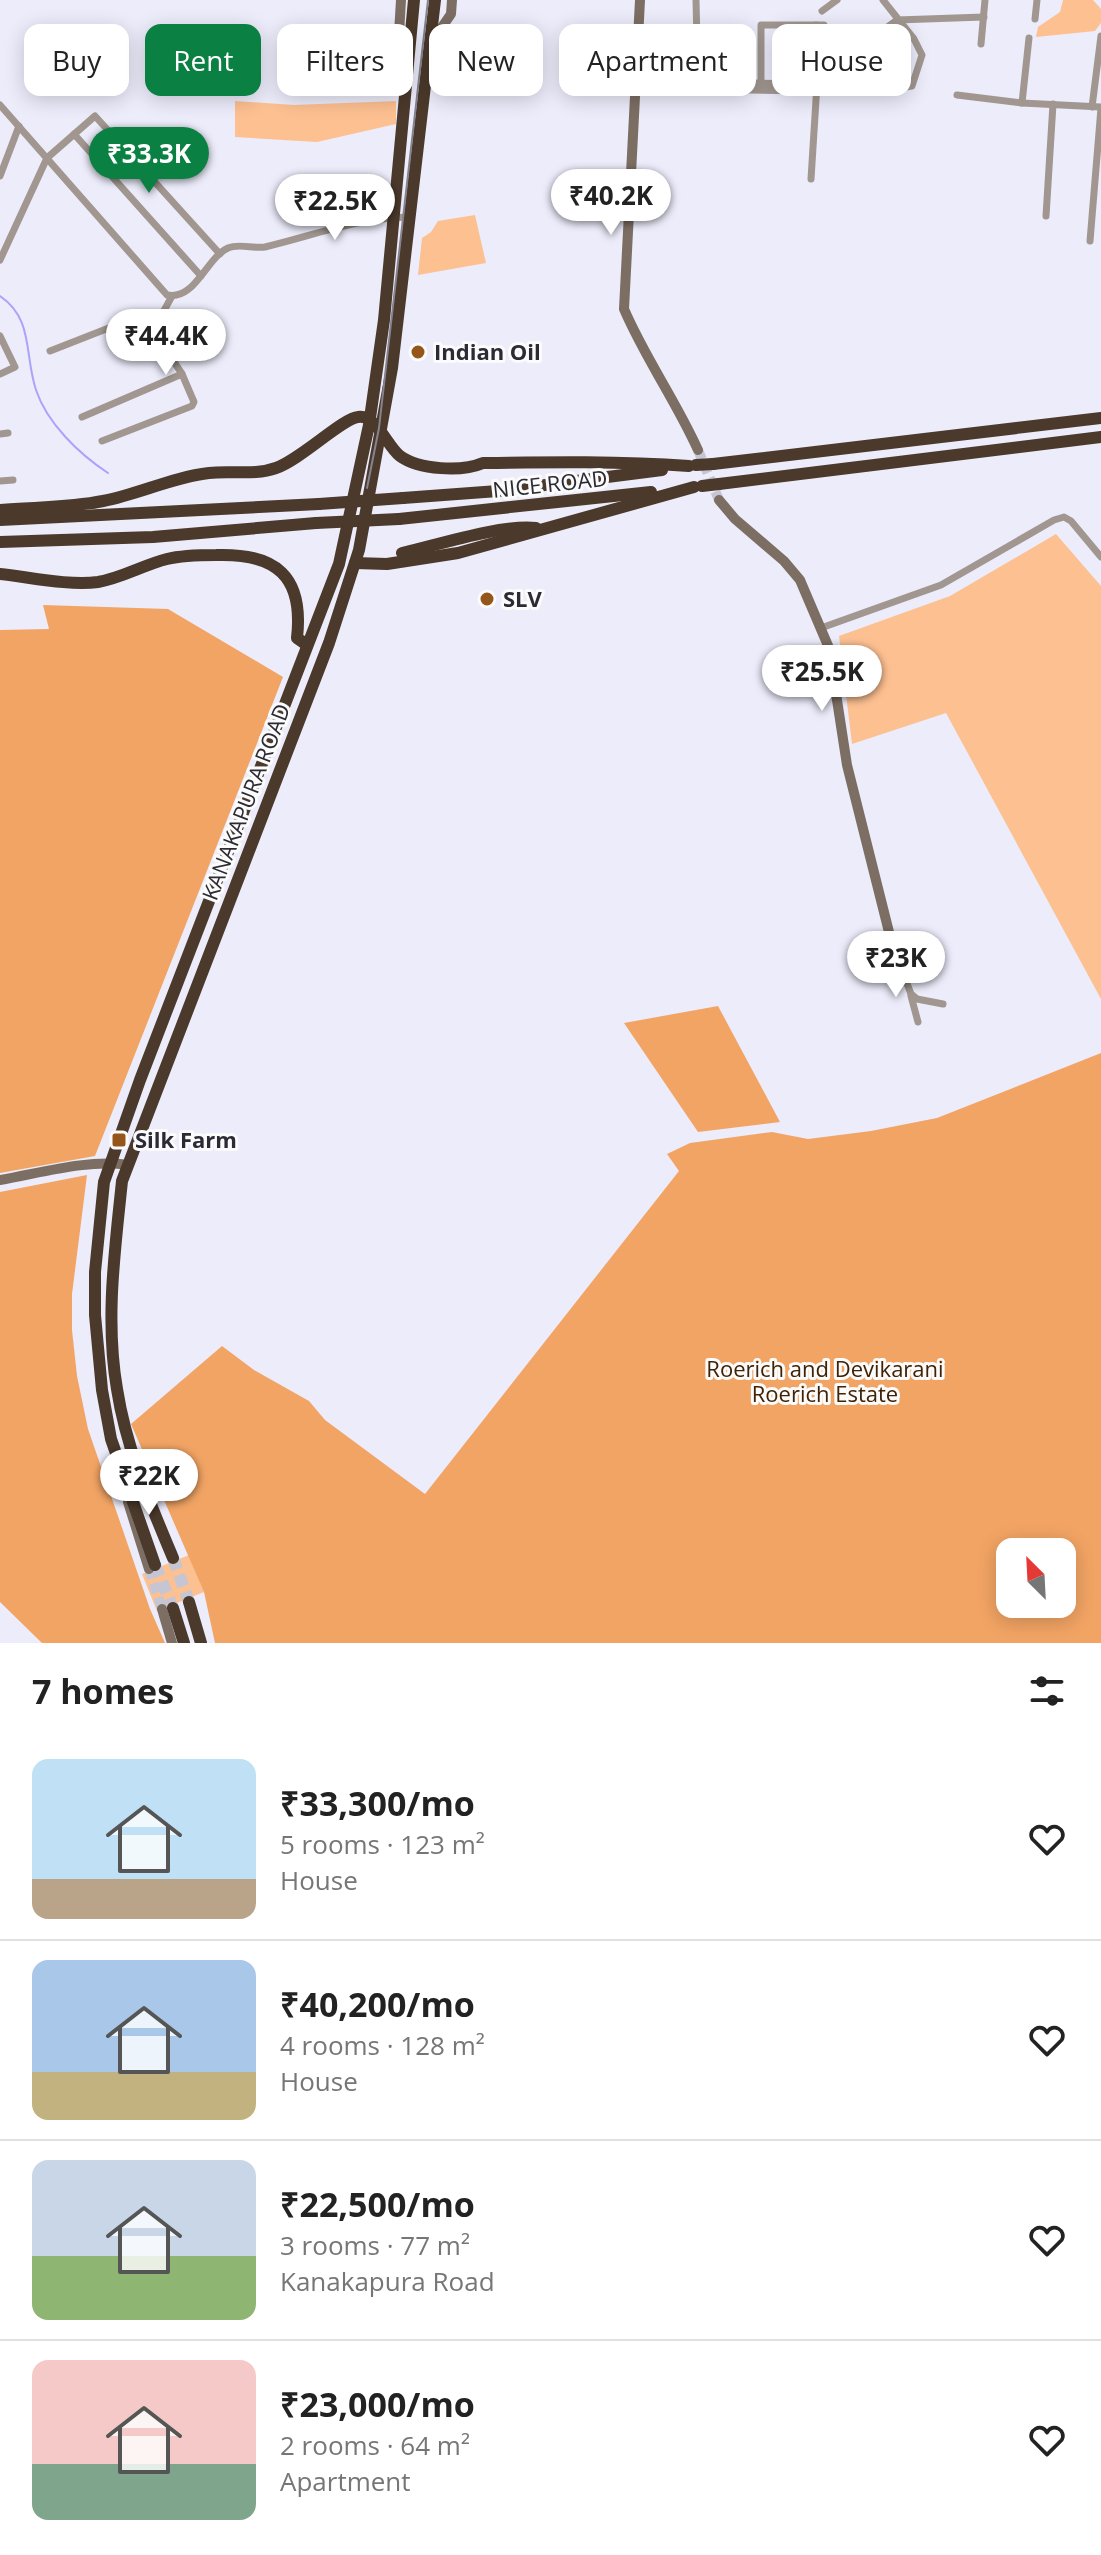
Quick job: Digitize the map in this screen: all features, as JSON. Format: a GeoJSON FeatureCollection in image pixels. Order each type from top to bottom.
{"type":"FeatureCollection","features":[{"type":"Feature","properties":{"kind":"highway","name":"KANAKAPURA ROAD"},"geometry":{"type":"LineString","coordinates":[[412,24],[414,0]]}},
{"type":"Feature","properties":{"kind":"highway","name":"KANAKAPURA ROAD"},"geometry":{"type":"LineString","coordinates":[[433,24],[435,0]]}},
{"type":"Feature","properties":{"kind":"highway","name":"KANAKAPURA ROAD"},"geometry":{"type":"LineString","coordinates":[[173,1558],[126,1435],[116,1387],[111,1313],[112,1271],[122,1181],[329,643],[355,563],[382,435],[429,61]]}},
{"type":"Feature","properties":{"kind":"highway","name":"KANAKAPURA ROAD"},"geometry":{"type":"LineString","coordinates":[[152,1567],[111,1439],[105,1410],[95,1315],[95,1272],[104,1182],[140,1080],[339,564],[370,419],[384,320],[404,96]]}},
{"type":"Feature","properties":{"kind":"highway"},"geometry":{"type":"LineString","coordinates":[[0,510],[105,501],[212,472],[259,474],[285,465],[349,419],[360,416],[370,419],[390,447],[408,461],[420,465],[473,467],[483,463],[631,462],[692,466]]}},
{"type":"Feature","properties":{"kind":"highway","name":"NICE ROAD"},"geometry":{"type":"LineString","coordinates":[[0,520],[319,504],[498,491],[1101,418]]}},
{"type":"Feature","properties":{"kind":"highway","name":"NICE ROAD"},"geometry":{"type":"LineString","coordinates":[[0,542],[153,537],[547,505],[1101,437]]}},
{"type":"Feature","properties":{"kind":"highway"},"geometry":{"type":"LineString","coordinates":[[355,563],[387,564],[458,553],[698,486]]}},
{"type":"Feature","properties":{"kind":"highway"},"geometry":{"type":"LineString","coordinates":[[0,574],[96,582],[120,577],[171,558],[256,557],[281,572],[288,581],[300,616],[297,638],[307,645]]}},
{"type":"Feature","properties":{"kind":"highway"},"geometry":{"type":"LineString","coordinates":[[276,729],[293,734]]}},
{"type":"Feature","properties":{"kind":"highway"},"geometry":{"type":"LineString","coordinates":[[189,1602],[201,1643]]}},
{"type":"Feature","properties":{"kind":"highway"},"geometry":{"type":"LineString","coordinates":[[168,1609],[184,1643]]}},
{"type":"Feature","properties":{"kind":"street","name":"KANAKAPURA ROAD"},"geometry":{"type":"LineString","coordinates":[[400,24],[401,0]]}},
{"type":"Feature","properties":{"kind":"street","name":"KANAKAPURA ROAD"},"geometry":{"type":"LineString","coordinates":[[443,24],[451,14],[452,0]]}},
{"type":"Feature","properties":{"kind":"street"},"geometry":{"type":"LineString","coordinates":[[639,24],[640,0]]}},
{"type":"Feature","properties":{"kind":"street"},"geometry":{"type":"LineString","coordinates":[[696,0],[697,24]]}},
{"type":"Feature","properties":{"kind":"street"},"geometry":{"type":"LineString","coordinates":[[822,11],[837,0]]}},
{"type":"Feature","properties":{"kind":"street"},"geometry":{"type":"LineString","coordinates":[[883,0],[900,24]]}},
{"type":"Feature","properties":{"kind":"street"},"geometry":{"type":"LineString","coordinates":[[981,44],[985,0]]}},
{"type":"Feature","properties":{"kind":"street"},"geometry":{"type":"LineString","coordinates":[[1035,19],[1037,0]]}},
{"type":"Feature","properties":{"kind":"street"},"geometry":{"type":"LineString","coordinates":[[891,24],[897,20],[984,17]]}},
{"type":"Feature","properties":{"kind":"street"},"geometry":{"type":"LineString","coordinates":[[761,87],[761,25],[772,25]]}},
{"type":"Feature","properties":{"kind":"street"},"geometry":{"type":"LineString","coordinates":[[1090,241],[1101,36]]}},
{"type":"Feature","properties":{"kind":"street"},"geometry":{"type":"LineString","coordinates":[[911,37],[922,55],[911,86]]}},
{"type":"Feature","properties":{"kind":"street"},"geometry":{"type":"LineString","coordinates":[[1022,103],[1029,38]]}},
{"type":"Feature","properties":{"kind":"street"},"geometry":{"type":"LineString","coordinates":[[868,85],[868,92],[817,88],[868,85]]}},
{"type":"Feature","properties":{"kind":"street"},"geometry":{"type":"LineString","coordinates":[[756,87],[772,87]]}},
{"type":"Feature","properties":{"kind":"street"},"geometry":{"type":"LineString","coordinates":[[957,95],[1022,103],[1098,107]]}},
{"type":"Feature","properties":{"kind":"street"},"geometry":{"type":"LineString","coordinates":[[635,96],[624,309],[680,410],[698,450]]}},
{"type":"Feature","properties":{"kind":"street"},"geometry":{"type":"LineString","coordinates":[[811,179],[816,96]]}},
{"type":"Feature","properties":{"kind":"street"},"geometry":{"type":"LineString","coordinates":[[1046,216],[1053,104]]}},
{"type":"Feature","properties":{"kind":"street"},"geometry":{"type":"LineString","coordinates":[[0,105],[167,295],[179,295],[230,247],[260,248],[331,227],[410,217]]}},
{"type":"Feature","properties":{"kind":"street"},"geometry":{"type":"LineString","coordinates":[[0,260],[47,158],[93,116],[98,117],[220,254]]}},
{"type":"Feature","properties":{"kind":"street"},"geometry":{"type":"LineString","coordinates":[[0,176],[19,126]]}},
{"type":"Feature","properties":{"kind":"street"},"geometry":{"type":"LineString","coordinates":[[74,134],[201,276]]}},
{"type":"Feature","properties":{"kind":"street"},"geometry":{"type":"LineString","coordinates":[[150,325],[161,316],[172,296]]}},
{"type":"Feature","properties":{"kind":"street"},"geometry":{"type":"LineString","coordinates":[[50,351],[142,315],[182,374],[194,402],[192,406],[102,441]]}},
{"type":"Feature","properties":{"kind":"street"},"geometry":{"type":"LineString","coordinates":[[0,336],[15,367],[0,374]]}},
{"type":"Feature","properties":{"kind":"street"},"geometry":{"type":"LineString","coordinates":[[82,417],[182,374]]}},
{"type":"Feature","properties":{"kind":"street"},"geometry":{"type":"LineString","coordinates":[[0,481],[13,480]]}},
{"type":"Feature","properties":{"kind":"street"},"geometry":{"type":"LineString","coordinates":[[719,500],[800,580],[829,648],[847,765],[892,944],[918,1022]]}},
{"type":"Feature","properties":{"kind":"street"},"geometry":{"type":"LineString","coordinates":[[821,628],[941,585],[1064,517],[1071,521],[1101,557]]}},
{"type":"Feature","properties":{"kind":"street"},"geometry":{"type":"LineString","coordinates":[[911,994],[917,999],[943,1004]]}},
{"type":"Feature","properties":{"kind":"street"},"geometry":{"type":"LineString","coordinates":[[0,1180],[111,1162],[128,1165]]}},
{"type":"Feature","properties":{"kind":"street"},"geometry":{"type":"LineString","coordinates":[[168,1609],[172,1643]]}},
{"type":"Feature","properties":{"kind":"shaded area"},"geometry":{"type":"Polygon","coordinates":[[[1063,0],[1093,0],[1101,9],[1101,23],[1095,31],[1036,37],[1038,27],[1060,12],[1063,0]]]}},
{"type":"Feature","properties":{"kind":"shaded area"},"geometry":{"type":"Polygon","coordinates":[[[235,101],[294,105],[396,101],[396,124],[317,142],[235,137],[235,101]]]}},
{"type":"Feature","properties":{"kind":"shaded area"},"geometry":{"type":"Polygon","coordinates":[[[475,215],[486,263],[418,275],[422,238],[431,232],[438,221],[475,215]]]}},
{"type":"Feature","properties":{"kind":"shaded area"},"geometry":{"type":"Polygon","coordinates":[[[1056,534],[1101,586],[1101,999],[946,713],[852,744],[839,636],[950,596],[1056,534]]]}},
{"type":"Feature","properties":{"kind":"shaded area"},"geometry":{"type":"Polygon","coordinates":[[[189,1555],[204,1592],[157,1611],[142,1574],[189,1555]]]}},
{"type":"Feature","properties":{"kind":"green space"},"geometry":{"type":"Polygon","coordinates":[[[43,605],[168,609],[283,677],[95,1156],[0,1173],[0,630],[49,629],[43,605]]]}},
{"type":"Feature","properties":{"kind":"green space"},"geometry":{"type":"Polygon","coordinates":[[[718,1006],[780,1122],[698,1132],[624,1023],[718,1006]]]}},
{"type":"Feature","properties":{"kind":"green space","name":"Roerich and Devikarani Roerich Estate"},"geometry":{"type":"Polygon","coordinates":[[[1101,1053],[1101,1643],[215,1643],[204,1592],[131,1424],[222,1346],[254,1370],[309,1401],[325,1420],[425,1494],[679,1171],[667,1154],[690,1143],[772,1132],[808,1139],[937,1118],[1101,1053]]]}},
{"type":"Feature","properties":{"kind":"green space"},"geometry":{"type":"Polygon","coordinates":[[[87,1175],[72,1294],[77,1376],[88,1429],[150,1609],[165,1643],[42,1643],[0,1602],[0,1192],[87,1175]]]}},
{"type":"Feature","properties":{"kind":"waterway"},"geometry":{"type":"LineString","coordinates":[[0,296],[11,305],[23,326],[32,377],[48,414],[75,447],[108,473]]}},
{"type":"Feature","properties":{"kind":"tunnel"},"geometry":{"type":"LineString","coordinates":[[698,450],[719,500]]}},
{"type":"Feature","properties":{"kind":"tunnel"},"geometry":{"type":"LineString","coordinates":[[173,1558],[189,1602]]}},
{"type":"Feature","properties":{"kind":"tunnel"},"geometry":{"type":"LineString","coordinates":[[155,1565],[173,1608]]}},
{"type":"Feature","properties":{"kind":"tunnel"},"geometry":{"type":"LineString","coordinates":[[149,1569],[162,1609]]}},
{"type":"Feature","properties":{"kind":"railway"},"geometry":{"type":"LineString","coordinates":[[367,488],[379,428],[428,0]]}},
{"type":"Feature","properties":{"kind":"place","name":"Indian Oil"},"geometry":{"type":"Point","coordinates":[418,352]}},
{"type":"Feature","properties":{"kind":"place","name":"SLV"},"geometry":{"type":"Point","coordinates":[487,599]}},
{"type":"Feature","properties":{"kind":"place","name":"Silk Farm"},"geometry":{"type":"Point","coordinates":[119,1140]}}]}
